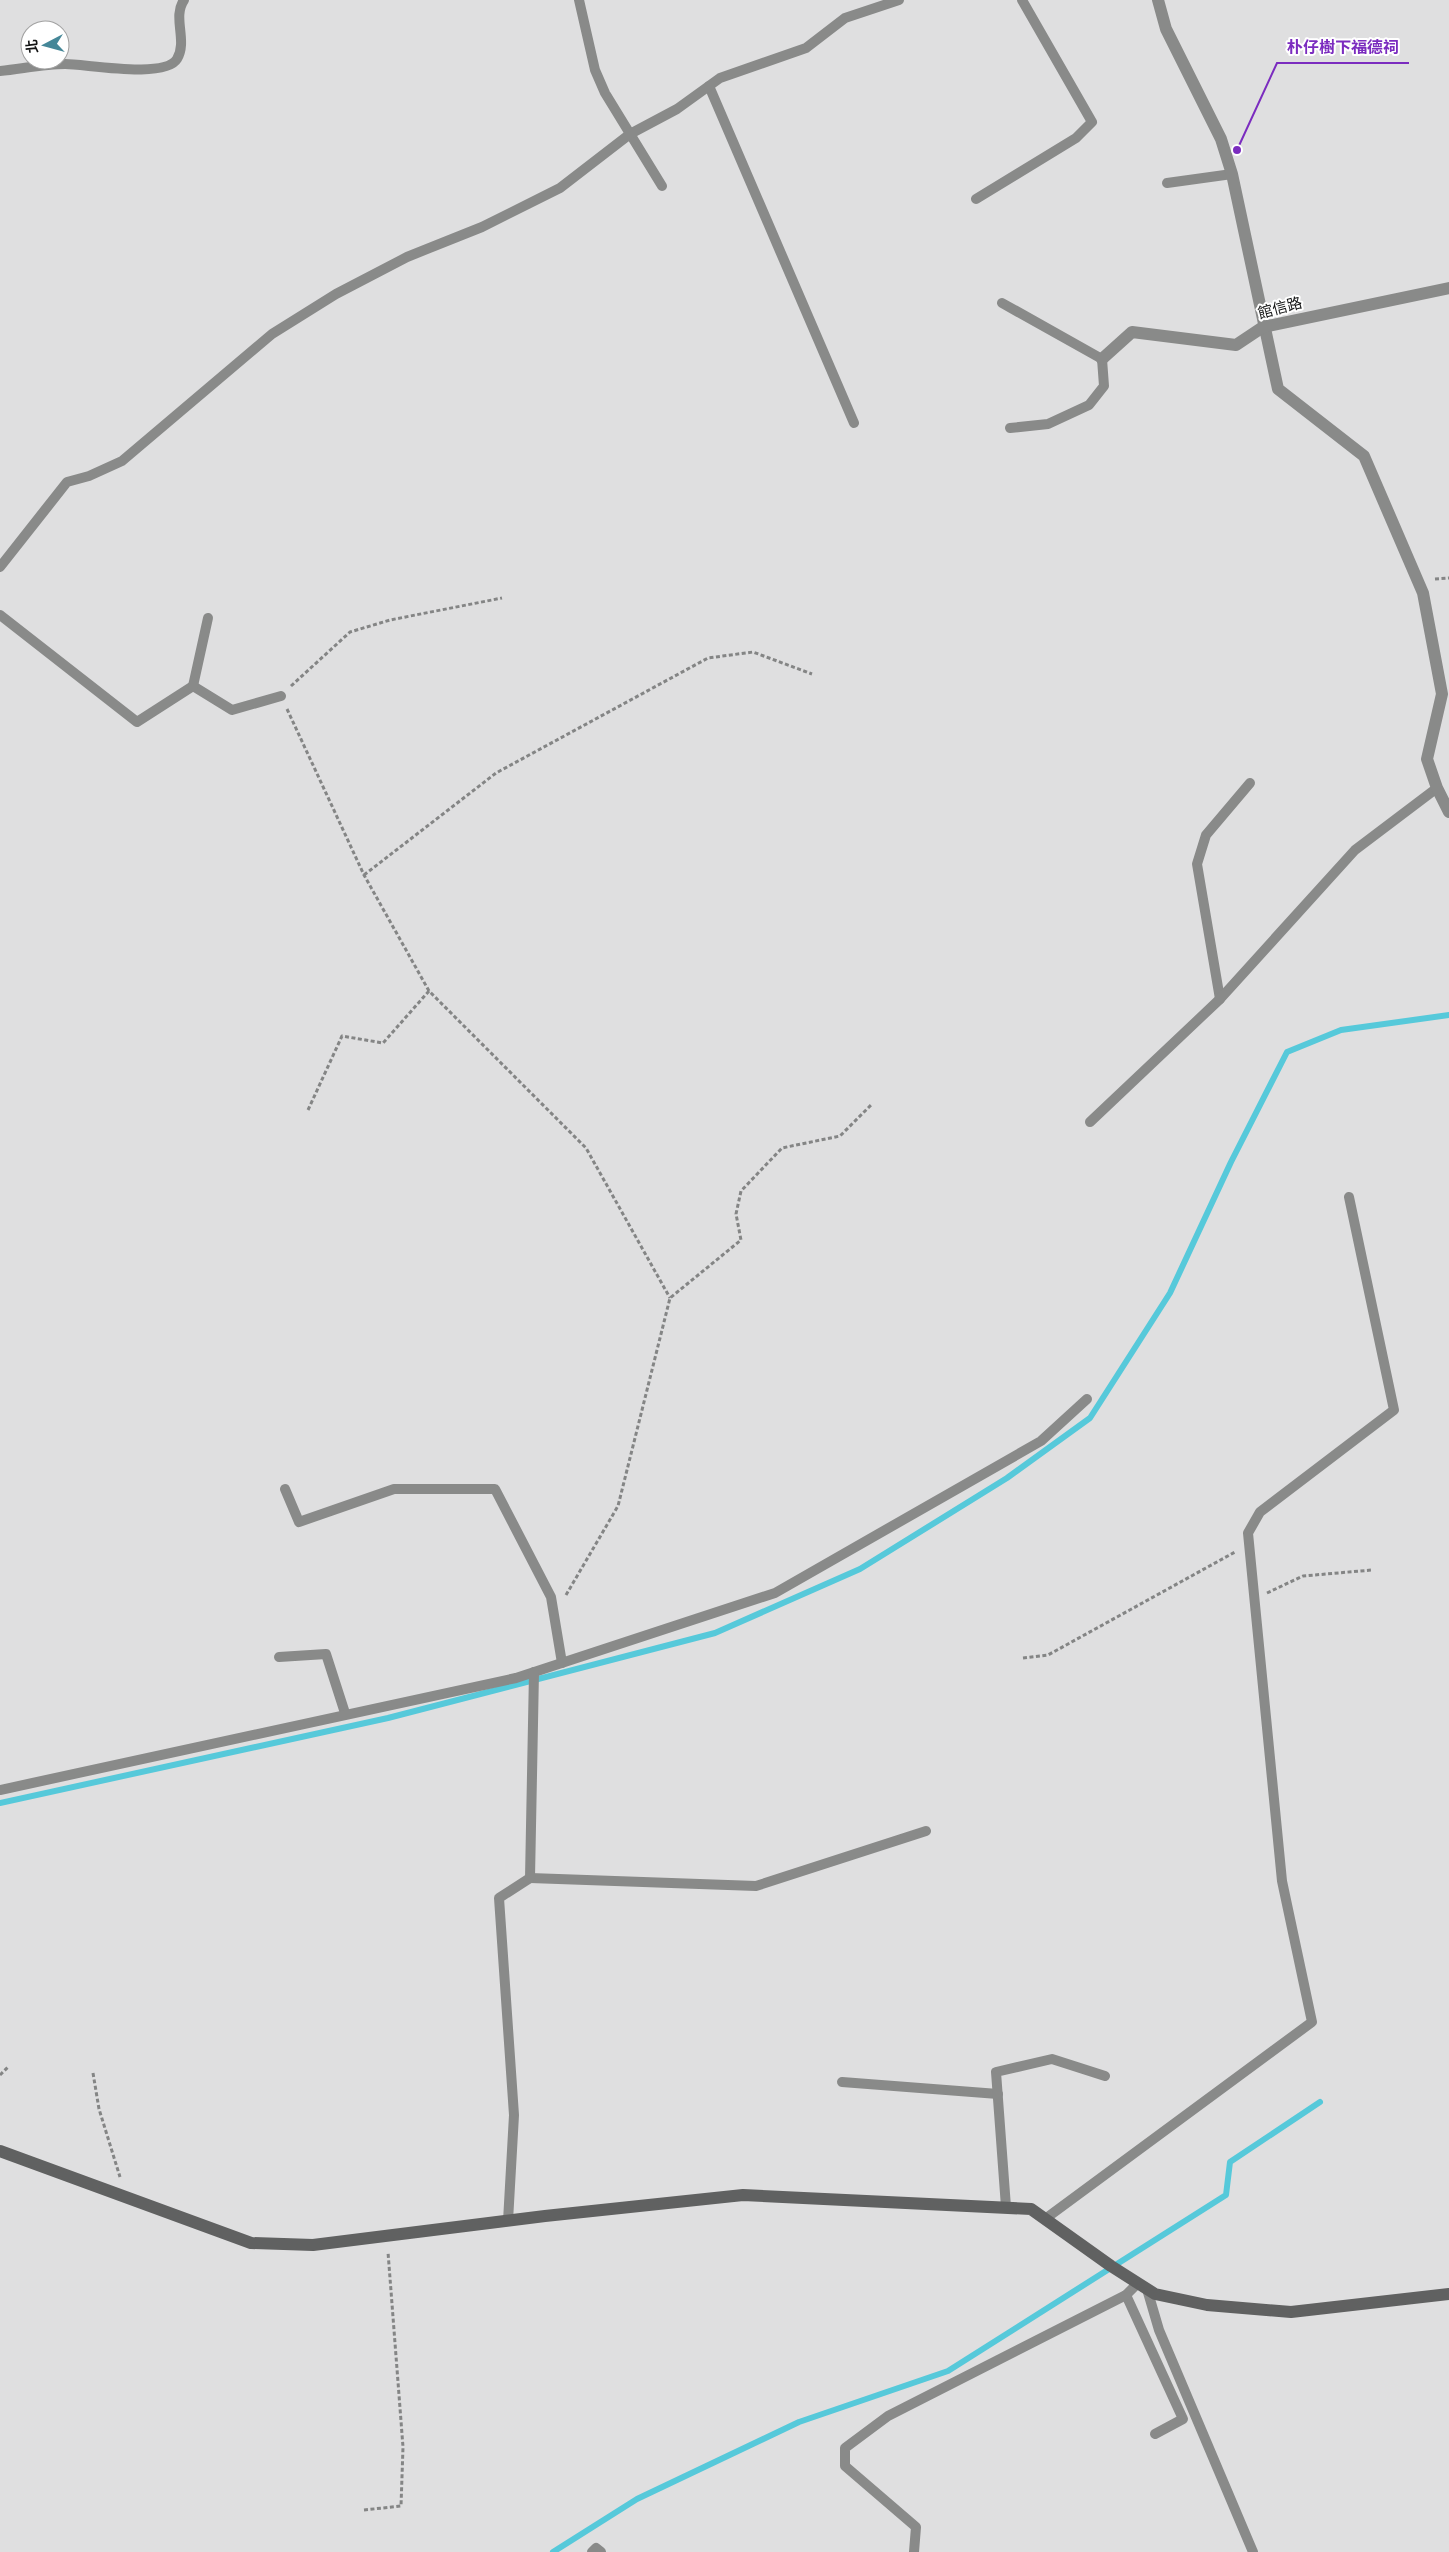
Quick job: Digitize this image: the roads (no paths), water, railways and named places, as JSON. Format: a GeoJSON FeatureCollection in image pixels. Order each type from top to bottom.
{"type":"FeatureCollection","features":[{"type":"Feature","properties":{"kind":"street"},"geometry":{"type":"LineString","coordinates":[[1158,0],[1166,29],[1222,139],[1232,174],[1263,327],[1278,389],[1364,456],[1423,593],[1442,694],[1427,759],[1437,788],[1449,812]]}},
{"type":"Feature","properties":{"kind":"street","name":"館信路"},"geometry":{"type":"LineString","coordinates":[[1102,359],[1132,332],[1236,345],[1263,327],[1449,288]]}},
{"type":"Feature","properties":{"kind":"street"},"geometry":{"type":"LineString","coordinates":[[0,2151],[251,2244],[313,2245],[743,2194],[1031,2208],[1155,2294],[1207,2305],[1291,2312],[1449,2294]]}},
{"type":"Feature","properties":{"kind":"lane"},"geometry":{"type":"LineString","coordinates":[[0,71],[65,64],[130,71],[169,66],[176,60],[180,48],[179,7],[184,0]]}},
{"type":"Feature","properties":{"kind":"lane"},"geometry":{"type":"LineString","coordinates":[[579,0],[595,70],[605,93],[662,186]]}},
{"type":"Feature","properties":{"kind":"lane"},"geometry":{"type":"LineString","coordinates":[[0,566],[67,482],[89,476],[122,461],[272,334],[336,294],[407,257],[482,227],[560,188],[630,134],[677,109],[720,78],[806,48],[845,18],[899,0]]}},
{"type":"Feature","properties":{"kind":"lane"},"geometry":{"type":"LineString","coordinates":[[976,199],[1076,138],[1092,122],[1022,0]]}},
{"type":"Feature","properties":{"kind":"lane"},"geometry":{"type":"LineString","coordinates":[[708,86],[854,423]]}},
{"type":"Feature","properties":{"kind":"lane"},"geometry":{"type":"LineString","coordinates":[[1167,183],[1232,174]]}},
{"type":"Feature","properties":{"kind":"lane"},"geometry":{"type":"LineString","coordinates":[[1002,303],[1102,359],[1104,386],[1089,405],[1048,424],[1010,428]]}},
{"type":"Feature","properties":{"kind":"lane"},"geometry":{"type":"LineString","coordinates":[[0,615],[137,722],[193,686],[208,618]]}},
{"type":"Feature","properties":{"kind":"lane"},"geometry":{"type":"LineString","coordinates":[[193,686],[232,710],[281,696]]}},
{"type":"Feature","properties":{"kind":"lane"},"geometry":{"type":"LineString","coordinates":[[1220,999],[1197,864],[1206,835],[1250,783]]}},
{"type":"Feature","properties":{"kind":"lane"},"geometry":{"type":"LineString","coordinates":[[1090,1122],[1220,999],[1355,850],[1437,788]]}},
{"type":"Feature","properties":{"kind":"lane"},"geometry":{"type":"LineString","coordinates":[[1045,2219],[1312,2022],[1282,1882],[1248,1533],[1260,1512],[1394,1410],[1349,1197]]}},
{"type":"Feature","properties":{"kind":"lane"},"geometry":{"type":"LineString","coordinates":[[0,1790],[534,1672],[774,1593],[1041,1441],[1087,1399]]}},
{"type":"Feature","properties":{"kind":"lane"},"geometry":{"type":"LineString","coordinates":[[285,1488],[299,1522],[394,1489],[495,1489],[551,1597],[562,1663]]}},
{"type":"Feature","properties":{"kind":"lane"},"geometry":{"type":"LineString","coordinates":[[279,1657],[326,1654],[345,1713]]}},
{"type":"Feature","properties":{"kind":"lane"},"geometry":{"type":"LineString","coordinates":[[530,1878],[534,1672]]}},
{"type":"Feature","properties":{"kind":"lane"},"geometry":{"type":"LineString","coordinates":[[508,2221],[514,2114],[499,1898],[530,1878],[756,1886],[926,1831]]}},
{"type":"Feature","properties":{"kind":"lane"},"geometry":{"type":"LineString","coordinates":[[1006,2207],[996,2072],[1052,2059],[1106,2076]]}},
{"type":"Feature","properties":{"kind":"lane"},"geometry":{"type":"LineString","coordinates":[[842,2082],[998,2094]]}},
{"type":"Feature","properties":{"kind":"lane"},"geometry":{"type":"LineString","coordinates":[[914,2552],[916,2527],[845,2466],[845,2448],[888,2416],[1142,2286],[1253,2552]]}},
{"type":"Feature","properties":{"kind":"lane"},"geometry":{"type":"LineString","coordinates":[[1126,2295],[1183,2419],[1155,2434]]}},
{"type":"Feature","properties":{"kind":"lane"},"geometry":{"type":"LineString","coordinates":[[592,2552],[596,2548],[601,2552]]}},
{"type":"Feature","properties":{"kind":"waterway"},"geometry":{"type":"LineString","coordinates":[[0,1803],[388,1718],[715,1633],[860,1569],[1007,1478],[1090,1418],[1170,1293],[1231,1162],[1287,1052],[1341,1030],[1449,1015]]}},
{"type":"Feature","properties":{"kind":"waterway"},"geometry":{"type":"LineString","coordinates":[[553,2552],[637,2499],[799,2422],[948,2371],[1226,2195],[1230,2162],[1320,2102]]}},
{"type":"Feature","properties":{"kind":"place","name":"朴仔樹下福德祠"},"geometry":{"type":"Point","coordinates":[1237,150]}}]}
